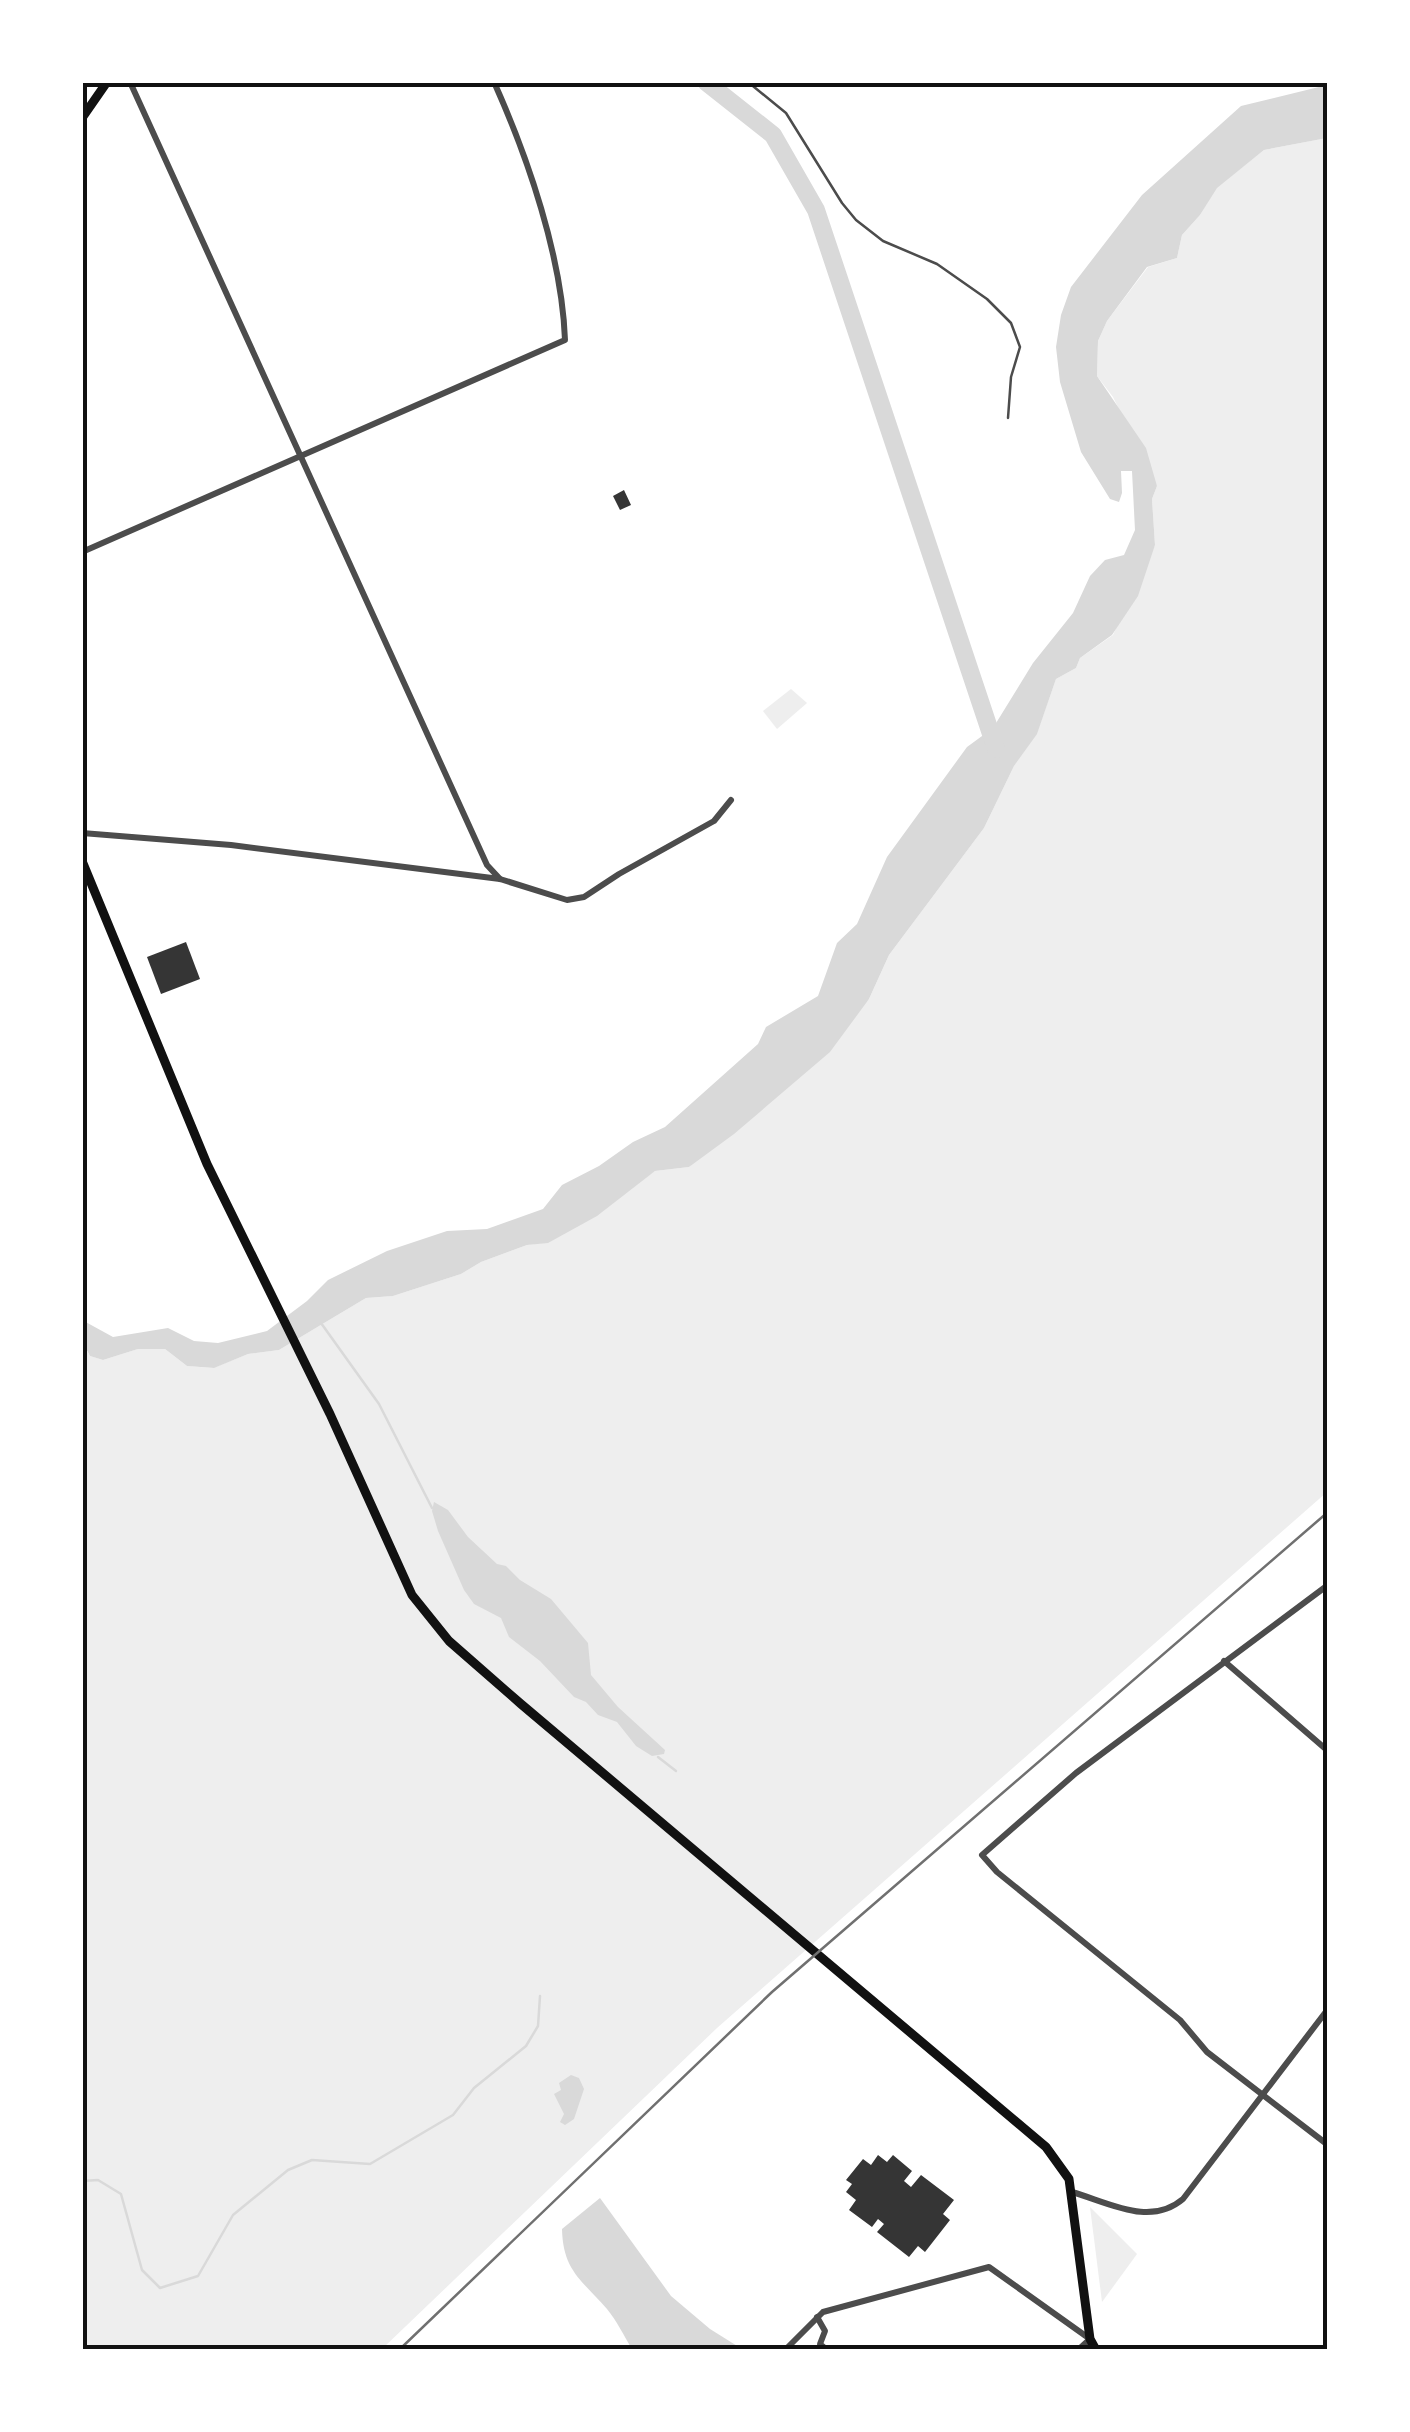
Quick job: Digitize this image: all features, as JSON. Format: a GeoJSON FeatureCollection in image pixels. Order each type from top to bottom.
{"type":"FeatureCollection","features":[{"type":"Feature","properties":{"kind":"main road"},"geometry":{"type":"LineString","coordinates":[[82,118],[107,82]]}},
{"type":"Feature","properties":{"kind":"main road"},"geometry":{"type":"LineString","coordinates":[[82,862],[207,1164],[330,1414],[412,1596],[449,1641],[566,1744],[1046,2148],[1069,2179],[1093,2344]]}},
{"type":"Feature","properties":{"kind":"street"},"geometry":{"type":"LineString","coordinates":[[130,82],[487,865],[500,879]]}},
{"type":"Feature","properties":{"kind":"street"},"geometry":{"type":"LineString","coordinates":[[82,552],[565,340],[564,312],[530,170],[494,82]]}},
{"type":"Feature","properties":{"kind":"street"},"geometry":{"type":"LineString","coordinates":[[82,833],[231,845],[500,879],[567,900],[584,898],[714,821],[732,800]]}},
{"type":"Feature","properties":{"kind":"street"},"geometry":{"type":"LineString","coordinates":[[1328,1585],[1076,1773],[982,1855],[997,1872],[1180,2020],[1207,2052],[1328,2144]]}},
{"type":"Feature","properties":{"kind":"street"},"geometry":{"type":"LineString","coordinates":[[1224,1661],[1328,1751]]}},
{"type":"Feature","properties":{"kind":"street"},"geometry":{"type":"LineString","coordinates":[[1072,2192],[1142,2213],[1159,2214],[1172,2209],[1328,2009]]}},
{"type":"Feature","properties":{"kind":"street"},"geometry":{"type":"LineString","coordinates":[[786,2350],[823,2312],[989,2267],[1093,2344]]}},
{"type":"Feature","properties":{"kind":"street"},"geometry":{"type":"LineString","coordinates":[[817,2317],[825,2330],[820,2344],[828,2350]]}},
{"type":"Feature","properties":{"kind":"street"},"geometry":{"type":"LineString","coordinates":[[1078,2350],[1093,2344]]}},
{"type":"Feature","properties":{"kind":"lane"},"geometry":{"type":"LineString","coordinates":[[748,82],[786,113],[856,220],[883,241],[937,264],[987,299],[1010,323],[1020,347],[1011,377],[1008,418]]}},
{"type":"Feature","properties":{"kind":"shaded area"},"geometry":{"type":"Polygon","coordinates":[[[1327,85],[1327,138],[1264,150],[1217,188],[1182,235],[1177,258],[1147,267],[1107,321],[1098,341],[1097,376],[1146,448],[1157,486],[1152,499],[1155,545],[1138,596],[1112,635],[1080,658],[1076,668],[1056,679],[1037,734],[1014,766],[984,828],[889,955],[869,999],[830,1052],[689,1167],[655,1171],[597,1216],[548,1243],[527,1245],[461,1274],[393,1296],[366,1298],[279,1350],[248,1354],[214,1368],[187,1366],[165,1349],[138,1349],[103,1360],[90,1356],[83,1343],[82,1320],[113,1337],[168,1328],[194,1341],[218,1343],[267,1331],[328,1280],[387,1251],[447,1231],[487,1229],[543,1209],[562,1185],[665,1127],[758,1044],[766,1027],[818,996],[837,943],[857,924],[887,857],[967,747],[993,728],[1033,663],[1073,613],[1090,576],[1105,560],[1124,555],[1135,530],[1132,471],[1121,471],[1119,502],[1110,499],[1081,452],[1060,382],[1056,347],[1071,287],[1142,195],[1241,106],[1327,85]]]}},
{"type":"Feature","properties":{"kind":"shaded area"},"geometry":{"type":"Polygon","coordinates":[[[1327,138],[1327,1492],[717,2028],[382,2349],[83,2349],[82,1343],[90,1356],[103,1360],[138,1349],[165,1349],[187,1366],[213,1368],[248,1354],[279,1350],[366,1298],[393,1296],[461,1274],[527,1245],[549,1242],[655,1171],[689,1167],[869,999],[889,955],[984,828],[1014,766],[1037,733],[1056,679],[1076,668],[1080,658],[1113,635],[1155,545],[1152,499],[1157,486],[1113,397],[1097,376],[1098,341],[1107,321],[1148,267],[1177,258],[1182,235],[1216,188],[1264,150],[1327,138]]]}},
{"type":"Feature","properties":{"kind":"shaded area"},"geometry":{"type":"Polygon","coordinates":[[[791,689],[807,703],[777,729],[763,711],[791,689]]]}},
{"type":"Feature","properties":{"kind":"shaded area"},"geometry":{"type":"Polygon","coordinates":[[[434,1502],[448,1510],[468,1537],[497,1564],[506,1566],[520,1580],[551,1599],[588,1643],[591,1675],[618,1707],[665,1750],[664,1754],[652,1756],[636,1746],[617,1722],[598,1715],[586,1702],[574,1697],[540,1661],[509,1637],[501,1618],[474,1604],[438,1531],[432,1511],[434,1502]]]}},
{"type":"Feature","properties":{"kind":"shaded area"},"geometry":{"type":"Polygon","coordinates":[[[571,2075],[579,2078],[584,2089],[574,2119],[565,2125],[560,2122],[564,2114],[554,2094],[561,2090],[559,2083],[571,2075]]]}},
{"type":"Feature","properties":{"kind":"shaded area"},"geometry":{"type":"Polygon","coordinates":[[[600,2198],[671,2296],[710,2329],[742,2349],[632,2349],[611,2314],[570,2265],[563,2243],[562,2229],[600,2198]]]}},
{"type":"Feature","properties":{"kind":"shaded area"},"geometry":{"type":"Polygon","coordinates":[[[1090,2207],[1137,2254],[1102,2302],[1090,2207]]]}},
{"type":"Feature","properties":{"kind":"building"},"geometry":{"type":"Polygon","coordinates":[[[624,490],[631,505],[620,510],[613,496],[624,490]]]}},
{"type":"Feature","properties":{"kind":"building"},"geometry":{"type":"Polygon","coordinates":[[[186,942],[200,979],[161,994],[147,957],[186,942]]]}},
{"type":"Feature","properties":{"kind":"building"},"geometry":{"type":"Polygon","coordinates":[[[878,2155],[887,2162],[893,2155],[912,2171],[904,2181],[911,2187],[921,2175],[954,2200],[943,2214],[950,2220],[925,2252],[918,2246],[909,2257],[877,2232],[884,2224],[878,2219],[872,2227],[849,2210],[856,2200],[846,2192],[852,2184],[846,2180],[863,2159],[871,2165],[878,2155]]]}},
{"type":"Feature","properties":{"kind":"waterway"},"geometry":{"type":"LineString","coordinates":[[706,82],[773,135],[816,210],[996,749]]}},
{"type":"Feature","properties":{"kind":"waterway"},"geometry":{"type":"LineString","coordinates":[[321,1323],[379,1404],[432,1508]]}},
{"type":"Feature","properties":{"kind":"waterway"},"geometry":{"type":"LineString","coordinates":[[658,1757],[676,1771]]}},
{"type":"Feature","properties":{"kind":"waterway"},"geometry":{"type":"LineString","coordinates":[[82,2181],[98,2180],[121,2194],[142,2270],[160,2288],[198,2276],[233,2215],[288,2170],[312,2160],[370,2164],[453,2115],[474,2088],[526,2046],[538,2026],[540,1996]]}},
{"type":"Feature","properties":{"kind":"railway"},"geometry":{"type":"LineString","coordinates":[[399,2350],[772,1992],[1328,1512]]}}]}
